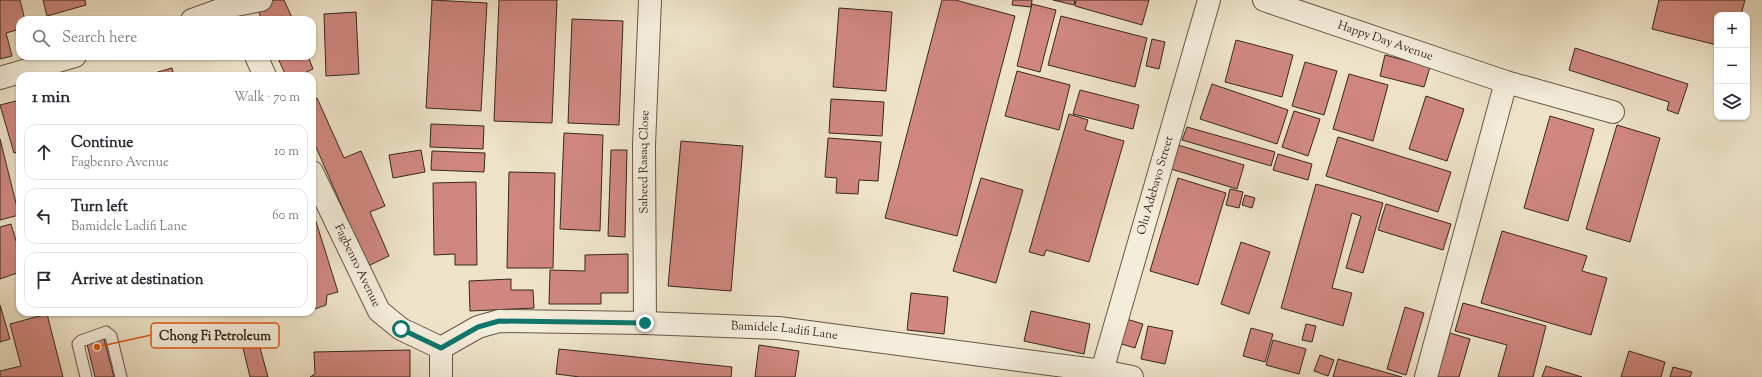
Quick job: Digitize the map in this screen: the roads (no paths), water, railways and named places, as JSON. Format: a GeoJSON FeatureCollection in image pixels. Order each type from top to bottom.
{"type":"FeatureCollection","features":[{"type":"Feature","properties":{"kind":"street"},"geometry":{"type":"LineString","coordinates":[[207,16],[261,0]]}},
{"type":"Feature","properties":{"kind":"street","name":"Saheed Rasaq Close"},"geometry":{"type":"LineString","coordinates":[[645,323],[644,145],[650,0]]}},
{"type":"Feature","properties":{"kind":"street","name":"Olu Adebayo Street"},"geometry":{"type":"LineString","coordinates":[[1102,371],[1209,0]]}},
{"type":"Feature","properties":{"kind":"street","name":"Happy Day Avenue"},"geometry":{"type":"LineString","coordinates":[[1264,0],[1506,82],[1613,112]]}},
{"type":"Feature","properties":{"kind":"street"},"geometry":{"type":"LineString","coordinates":[[20,72],[61,60]]}},
{"type":"Feature","properties":{"kind":"street"},"geometry":{"type":"LineString","coordinates":[[258,60],[263,72]]}},
{"type":"Feature","properties":{"kind":"street"},"geometry":{"type":"LineString","coordinates":[[0,78],[16,73]]}},
{"type":"Feature","properties":{"kind":"street"},"geometry":{"type":"LineString","coordinates":[[1426,377],[1506,82]]}},
{"type":"Feature","properties":{"kind":"street","name":"Fagbenro Avenue"},"geometry":{"type":"LineString","coordinates":[[316,180],[379,311],[401,329],[441,348]]}},
{"type":"Feature","properties":{"kind":"street","name":"Bamidele Ladifi Lane"},"geometry":{"type":"LineString","coordinates":[[441,348],[478,327],[499,321],[645,323],[778,328],[1102,371],[1132,377]]}},
{"type":"Feature","properties":{"kind":"street"},"geometry":{"type":"LineString","coordinates":[[440,377],[441,348]]}},
{"type":"Feature","properties":{"kind":"lane"},"geometry":{"type":"LineString","coordinates":[[86,377],[78,344],[81,341],[106,332],[111,336],[121,377]]}},
{"type":"Feature","properties":{"kind":"place","name":"Chong Fi Petroleum"},"geometry":{"type":"Point","coordinates":[97,347]}}]}
